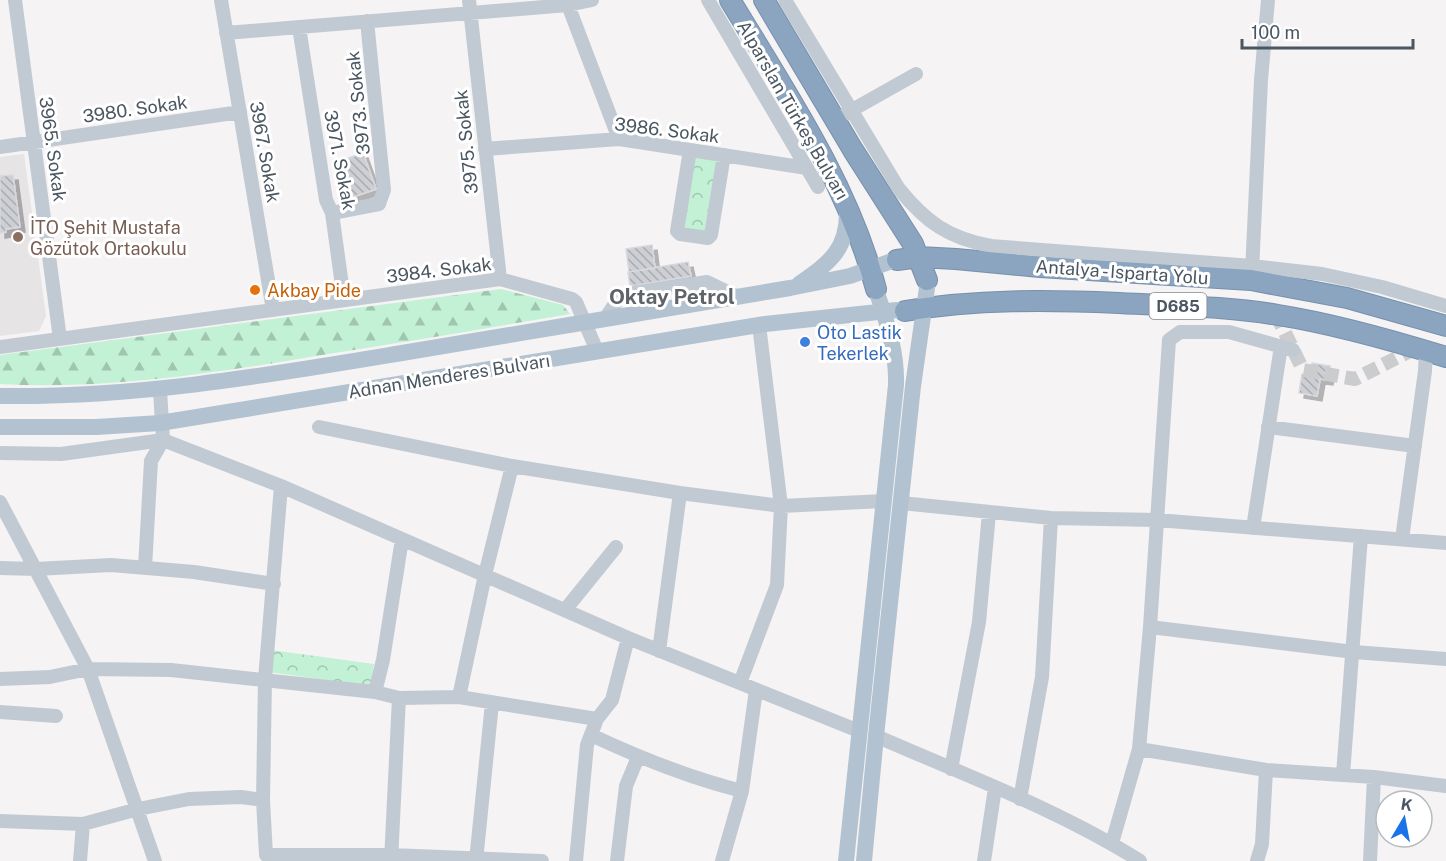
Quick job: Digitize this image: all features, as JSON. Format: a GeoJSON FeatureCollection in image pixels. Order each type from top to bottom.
{"type":"FeatureCollection","features":[{"type":"Feature","properties":{"kind":"highway","name":"Alparslan Türkeş Bulvarı"},"geometry":{"type":"LineString","coordinates":[[730,0],[820,152],[847,203],[886,264],[888,303]]}},
{"type":"Feature","properties":{"kind":"highway","name":"Alparslan Türkeş Bulvarı"},"geometry":{"type":"LineString","coordinates":[[764,0],[843,116],[919,257],[927,292]]}},
{"type":"Feature","properties":{"kind":"highway","name":"Antalya - Isparta Yolu"},"geometry":{"type":"LineString","coordinates":[[886,264],[919,257],[1251,273],[1446,326]]}},
{"type":"Feature","properties":{"kind":"highway"},"geometry":{"type":"LineString","coordinates":[[886,264],[912,261],[924,272],[927,292]]}},
{"type":"Feature","properties":{"kind":"highway","name":"Adnan Menderes Bulvarı"},"geometry":{"type":"LineString","coordinates":[[888,303],[927,292],[1011,300],[1194,307],[1276,314],[1338,327],[1446,357]]}},
{"type":"Feature","properties":{"kind":"main road"},"geometry":{"type":"LineString","coordinates":[[794,288],[820,269],[838,251],[847,225],[847,203]]}},
{"type":"Feature","properties":{"kind":"main road","name":"Adnan Menderes Bulvarı"},"geometry":{"type":"LineString","coordinates":[[0,396],[50,397],[160,390],[232,381],[794,288],[850,276],[886,264]]}},
{"type":"Feature","properties":{"kind":"main road"},"geometry":{"type":"LineString","coordinates":[[846,861],[859,731],[927,292]]}},
{"type":"Feature","properties":{"kind":"main road"},"geometry":{"type":"LineString","coordinates":[[864,861],[876,736],[893,502],[896,371],[888,303]]}},
{"type":"Feature","properties":{"kind":"main road","name":"Adnan Menderes Bulvarı"},"geometry":{"type":"LineString","coordinates":[[0,427],[96,427],[162,423],[888,303]]}},
{"type":"Feature","properties":{"kind":"main road"},"geometry":{"type":"LineString","coordinates":[[859,731],[876,736]]}},
{"type":"Feature","properties":{"kind":"street","name":"3965. Sokak"},"geometry":{"type":"LineString","coordinates":[[15,0],[60,339]]}},
{"type":"Feature","properties":{"kind":"street","name":"3967. Sokak"},"geometry":{"type":"LineString","coordinates":[[221,0],[273,310]]}},
{"type":"Feature","properties":{"kind":"street"},"geometry":{"type":"LineString","coordinates":[[226,33],[367,21],[470,6],[568,4],[592,0]]}},
{"type":"Feature","properties":{"kind":"street"},"geometry":{"type":"LineString","coordinates":[[708,0],[818,187]]}},
{"type":"Feature","properties":{"kind":"street"},"geometry":{"type":"LineString","coordinates":[[785,0],[843,116],[898,189],[922,216],[937,228],[953,236],[990,246],[1251,273],[1322,274],[1382,287],[1446,306]]}},
{"type":"Feature","properties":{"kind":"street"},"geometry":{"type":"LineString","coordinates":[[1251,273],[1261,80],[1268,0]]}},
{"type":"Feature","properties":{"kind":"street"},"geometry":{"type":"LineString","coordinates":[[568,4],[619,139]]}},
{"type":"Feature","properties":{"kind":"street","name":"3975. Sokak"},"geometry":{"type":"LineString","coordinates":[[470,6],[500,279]]}},
{"type":"Feature","properties":{"kind":"street","name":"3973. Sokak"},"geometry":{"type":"LineString","coordinates":[[332,213],[379,204],[384,190],[367,21]]}},
{"type":"Feature","properties":{"kind":"street","name":"3971. Sokak"},"geometry":{"type":"LineString","coordinates":[[299,27],[326,200],[332,213],[344,300]]}},
{"type":"Feature","properties":{"kind":"street"},"geometry":{"type":"LineString","coordinates":[[843,116],[915,74]]}},
{"type":"Feature","properties":{"kind":"street","name":"3980. Sokak"},"geometry":{"type":"LineString","coordinates":[[0,147],[240,112]]}},
{"type":"Feature","properties":{"kind":"street","name":"3986. Sokak"},"geometry":{"type":"LineString","coordinates":[[485,149],[619,139],[807,168]]}},
{"type":"Feature","properties":{"kind":"street"},"geometry":{"type":"LineString","coordinates":[[690,150],[678,232],[710,238],[723,155]]}},
{"type":"Feature","properties":{"kind":"street","name":"3984. Sokak"},"geometry":{"type":"LineString","coordinates":[[0,347],[500,279],[572,298],[576,302],[597,351]]}},
{"type":"Feature","properties":{"kind":"street"},"geometry":{"type":"LineString","coordinates":[[740,683],[777,585],[781,506],[759,325]]}},
{"type":"Feature","properties":{"kind":"street"},"geometry":{"type":"LineString","coordinates":[[1112,843],[1139,749],[1150,627],[1168,340],[1180,332],[1229,332],[1287,348],[1268,427],[1253,528]]}},
{"type":"Feature","properties":{"kind":"street"},"geometry":{"type":"LineString","coordinates":[[1402,539],[1426,351]]}},
{"type":"Feature","properties":{"kind":"street"},"geometry":{"type":"LineString","coordinates":[[145,568],[151,462],[163,440],[160,390]]}},
{"type":"Feature","properties":{"kind":"street"},"geometry":{"type":"LineString","coordinates":[[319,427],[512,466],[680,493],[781,506],[893,502],[1051,518],[1157,520],[1446,543]]}},
{"type":"Feature","properties":{"kind":"street"},"geometry":{"type":"LineString","coordinates":[[1268,427],[1415,446]]}},
{"type":"Feature","properties":{"kind":"street"},"geometry":{"type":"LineString","coordinates":[[0,453],[61,453],[163,440],[281,486],[659,651],[859,731]]}},
{"type":"Feature","properties":{"kind":"street"},"geometry":{"type":"LineString","coordinates":[[459,697],[485,575],[512,466]]}},
{"type":"Feature","properties":{"kind":"street"},"geometry":{"type":"LineString","coordinates":[[281,486],[265,679],[262,800],[266,855],[542,861]]}},
{"type":"Feature","properties":{"kind":"street"},"geometry":{"type":"LineString","coordinates":[[659,651],[680,493]]}},
{"type":"Feature","properties":{"kind":"street"},"geometry":{"type":"LineString","coordinates":[[0,502],[88,669],[155,861]]}},
{"type":"Feature","properties":{"kind":"street"},"geometry":{"type":"LineString","coordinates":[[951,769],[979,622],[989,513]]}},
{"type":"Feature","properties":{"kind":"street"},"geometry":{"type":"LineString","coordinates":[[1020,799],[1042,677],[1051,518]]}},
{"type":"Feature","properties":{"kind":"street"},"geometry":{"type":"LineString","coordinates":[[1343,775],[1361,536]]}},
{"type":"Feature","properties":{"kind":"street"},"geometry":{"type":"LineString","coordinates":[[375,692],[383,660],[402,538]]}},
{"type":"Feature","properties":{"kind":"street"},"geometry":{"type":"LineString","coordinates":[[565,610],[616,547]]}},
{"type":"Feature","properties":{"kind":"street"},"geometry":{"type":"LineString","coordinates":[[0,568],[111,566],[194,572],[274,584]]}},
{"type":"Feature","properties":{"kind":"street"},"geometry":{"type":"LineString","coordinates":[[1150,627],[1354,652],[1446,659]]}},
{"type":"Feature","properties":{"kind":"street"},"geometry":{"type":"LineString","coordinates":[[576,861],[587,745],[597,719],[612,699],[628,638]]}},
{"type":"Feature","properties":{"kind":"street"},"geometry":{"type":"LineString","coordinates":[[0,680],[50,677],[88,669],[171,670],[375,692],[399,698],[459,697],[597,719]]}},
{"type":"Feature","properties":{"kind":"street"},"geometry":{"type":"LineString","coordinates":[[722,861],[742,791],[756,690]]}},
{"type":"Feature","properties":{"kind":"street"},"geometry":{"type":"LineString","coordinates":[[391,858],[399,698]]}},
{"type":"Feature","properties":{"kind":"street"},"geometry":{"type":"LineString","coordinates":[[476,859],[492,703]]}},
{"type":"Feature","properties":{"kind":"street"},"geometry":{"type":"LineString","coordinates":[[0,712],[56,716]]}},
{"type":"Feature","properties":{"kind":"street"},"geometry":{"type":"LineString","coordinates":[[591,735],[638,757],[711,783],[742,791]]}},
{"type":"Feature","properties":{"kind":"street"},"geometry":{"type":"LineString","coordinates":[[876,736],[1020,799],[1112,843],[1140,861]]}},
{"type":"Feature","properties":{"kind":"street"},"geometry":{"type":"LineString","coordinates":[[1139,749],[1266,770],[1374,777],[1446,786]]}},
{"type":"Feature","properties":{"kind":"street"},"geometry":{"type":"LineString","coordinates":[[617,861],[626,786],[638,757]]}},
{"type":"Feature","properties":{"kind":"street"},"geometry":{"type":"LineString","coordinates":[[1257,861],[1262,844],[1266,770]]}},
{"type":"Feature","properties":{"kind":"street"},"geometry":{"type":"LineString","coordinates":[[1370,861],[1374,777]]}},
{"type":"Feature","properties":{"kind":"street"},"geometry":{"type":"LineString","coordinates":[[984,861],[995,788]]}},
{"type":"Feature","properties":{"kind":"street"},"geometry":{"type":"LineString","coordinates":[[0,822],[83,824],[138,809],[189,799],[241,797],[262,800]]}},
{"type":"Feature","properties":{"kind":"street"},"geometry":{"type":"LineString","coordinates":[[80,861],[83,824]]}},
{"type":"Feature","properties":{"kind":"shaded area","name":"İTO Şehit Mustafa Gözütok Ortaokulu"},"geometry":{"type":"Polygon","coordinates":[[[24,154],[46,316],[39,331],[0,336],[0,157],[24,154]]]}},
{"type":"Feature","properties":{"kind":"green space"},"geometry":{"type":"Polygon","coordinates":[[[693,156],[719,160],[708,234],[681,230],[693,156]]]}},
{"type":"Feature","properties":{"kind":"green space"},"geometry":{"type":"Polygon","coordinates":[[[501,289],[563,305],[570,314],[202,374],[81,385],[0,384],[0,355],[501,289]]]}},
{"type":"Feature","properties":{"kind":"green space"},"geometry":{"type":"Polygon","coordinates":[[[271,650],[374,664],[370,686],[268,672],[271,650]]]}},
{"type":"Feature","properties":{"kind":"building"},"geometry":{"type":"Polygon","coordinates":[[[363,153],[376,189],[350,198],[337,162],[363,153]]]}},
{"type":"Feature","properties":{"kind":"building"},"geometry":{"type":"Polygon","coordinates":[[[13,175],[20,227],[6,229],[6,232],[0,233],[0,176],[13,175]]]}},
{"type":"Feature","properties":{"kind":"building"},"geometry":{"type":"Polygon","coordinates":[[[652,245],[655,268],[629,272],[626,249],[652,245]]]}},
{"type":"Feature","properties":{"kind":"building"},"geometry":{"type":"Polygon","coordinates":[[[688,262],[691,276],[630,286],[628,272],[688,262]]]}},
{"type":"Feature","properties":{"kind":"building"},"geometry":{"type":"Polygon","coordinates":[[[1312,363],[1330,366],[1328,380],[1320,379],[1317,396],[1299,393],[1302,374],[1310,375],[1312,363]]]}},
{"type":"Feature","properties":{"kind":"tunnel"},"geometry":{"type":"LineString","coordinates":[[1276,314],[1303,370],[1355,379],[1416,348]]}},
{"type":"Feature","properties":{"kind":"place","name":"İTO Şehit Mustafa Gözütok Ortaokulu"},"geometry":{"type":"Point","coordinates":[18,237]}},
{"type":"Feature","properties":{"kind":"place","name":"Akbay Pide"},"geometry":{"type":"Point","coordinates":[255,290]}},
{"type":"Feature","properties":{"kind":"place","name":"Oto Lastik Tekerlek"},"geometry":{"type":"Point","coordinates":[805,342]}},
{"type":"Feature","properties":{"kind":"district","name":"Oktay Petrol"},"geometry":{"type":"Point","coordinates":[672,296]}}]}
